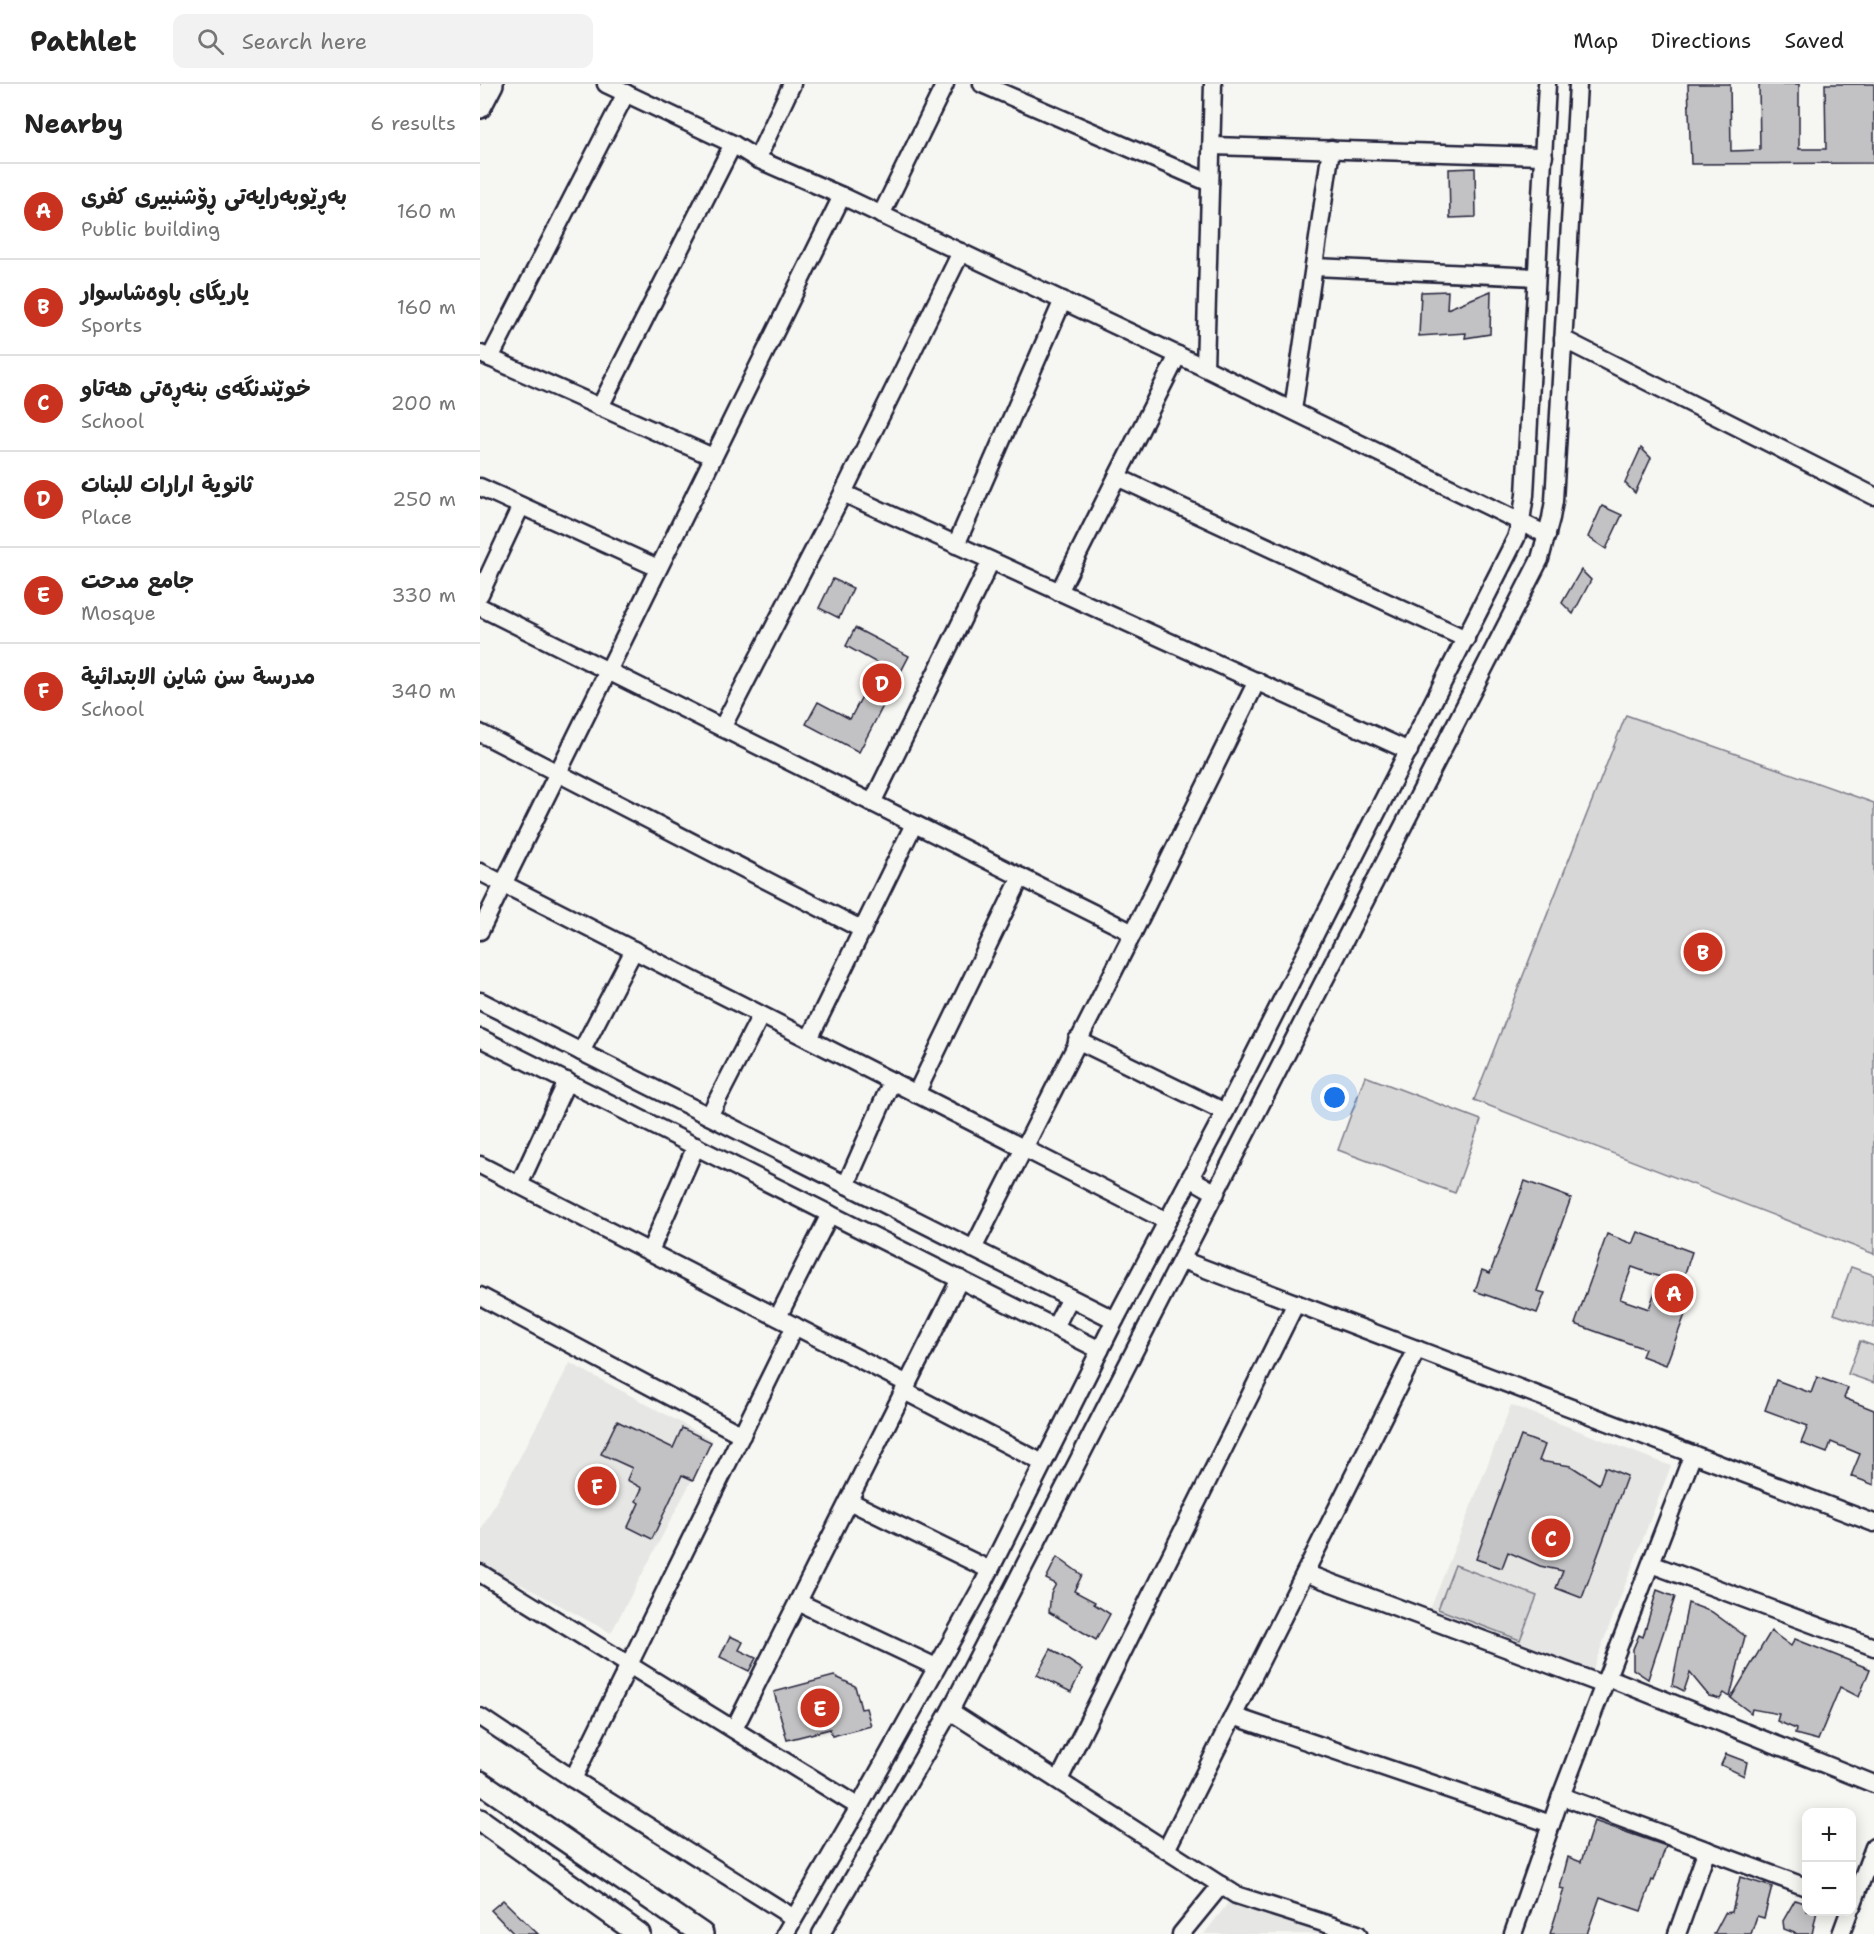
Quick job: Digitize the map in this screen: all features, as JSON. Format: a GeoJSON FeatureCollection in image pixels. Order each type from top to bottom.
{"type":"FeatureCollection","features":[{"type":"Feature","properties":{"kind":"main road"},"geometry":{"type":"LineString","coordinates":[[480,107],[492,84]]}},
{"type":"Feature","properties":{"kind":"main road"},"geometry":{"type":"LineString","coordinates":[[480,1782],[702,1934]]}},
{"type":"Feature","properties":{"kind":"main road"},"geometry":{"type":"LineString","coordinates":[[480,1820],[639,1934]]}},
{"type":"Feature","properties":{"kind":"street"},"geometry":{"type":"LineString","coordinates":[[606,84],[733,144],[757,159],[842,196],[1293,410],[1547,535]]}},
{"type":"Feature","properties":{"kind":"street"},"geometry":{"type":"LineString","coordinates":[[757,159],[792,84]]}},
{"type":"Feature","properties":{"kind":"street"},"geometry":{"type":"LineString","coordinates":[[881,215],[945,84]]}},
{"type":"Feature","properties":{"kind":"street"},"geometry":{"type":"LineString","coordinates":[[982,84],[1210,183]]}},
{"type":"Feature","properties":{"kind":"street"},"geometry":{"type":"LineString","coordinates":[[1205,368],[1213,84]]}},
{"type":"Feature","properties":{"kind":"street"},"geometry":{"type":"LineString","coordinates":[[785,1934],[859,1807],[990,1570],[1115,1320],[1225,1112],[1510,553],[1521,521],[1525,495],[1547,84]]}},
{"type":"Feature","properties":{"kind":"street"},"geometry":{"type":"LineString","coordinates":[[821,1934],[950,1711],[1530,581],[1547,535],[1554,501],[1578,84]]}},
{"type":"Feature","properties":{"kind":"street"},"geometry":{"type":"LineString","coordinates":[[626,93],[485,356],[713,457]]}},
{"type":"Feature","properties":{"kind":"street"},"geometry":{"type":"LineString","coordinates":[[600,407],[733,144]]}},
{"type":"Feature","properties":{"kind":"street"},"geometry":{"type":"LineString","coordinates":[[1212,146],[1544,156]]}},
{"type":"Feature","properties":{"kind":"street"},"geometry":{"type":"LineString","coordinates":[[1293,410],[1331,149]]}},
{"type":"Feature","properties":{"kind":"street"},"geometry":{"type":"LineString","coordinates":[[480,931],[842,196]]}},
{"type":"Feature","properties":{"kind":"street"},"geometry":{"type":"LineString","coordinates":[[722,728],[843,494],[961,252]]}},
{"type":"Feature","properties":{"kind":"street"},"geometry":{"type":"LineString","coordinates":[[1314,267],[1536,277]]}},
{"type":"Feature","properties":{"kind":"street"},"geometry":{"type":"LineString","coordinates":[[956,545],[1063,300]]}},
{"type":"Feature","properties":{"kind":"street"},"geometry":{"type":"LineString","coordinates":[[1563,339],[1874,496]]}},
{"type":"Feature","properties":{"kind":"street"},"geometry":{"type":"LineString","coordinates":[[1059,592],[1178,355]]}},
{"type":"Feature","properties":{"kind":"street"},"geometry":{"type":"LineString","coordinates":[[1117,477],[1466,639]]}},
{"type":"Feature","properties":{"kind":"street"},"geometry":{"type":"LineString","coordinates":[[480,487],[658,568]]}},
{"type":"Feature","properties":{"kind":"street"},"geometry":{"type":"LineString","coordinates":[[843,494],[1409,751]]}},
{"type":"Feature","properties":{"kind":"street"},"geometry":{"type":"LineString","coordinates":[[480,594],[521,506]]}},
{"type":"Feature","properties":{"kind":"street"},"geometry":{"type":"LineString","coordinates":[[872,802],[991,561]]}},
{"type":"Feature","properties":{"kind":"street"},"geometry":{"type":"LineString","coordinates":[[480,607],[1133,933]]}},
{"type":"Feature","properties":{"kind":"street"},"geometry":{"type":"LineString","coordinates":[[973,1249],[1257,681]]}},
{"type":"Feature","properties":{"kind":"street"},"geometry":{"type":"LineString","coordinates":[[480,733],[863,930]]}},
{"type":"Feature","properties":{"kind":"street"},"geometry":{"type":"LineString","coordinates":[[809,1039],[914,824]]}},
{"type":"Feature","properties":{"kind":"street"},"geometry":{"type":"LineString","coordinates":[[480,872],[1167,1221]]}},
{"type":"Feature","properties":{"kind":"street"},"geometry":{"type":"LineString","coordinates":[[916,1094],[1021,877]]}},
{"type":"Feature","properties":{"kind":"street"},"geometry":{"type":"LineString","coordinates":[[582,1052],[634,950]]}},
{"type":"Feature","properties":{"kind":"street"},"geometry":{"type":"LineString","coordinates":[[480,1001],[1115,1320]]}},
{"type":"Feature","properties":{"kind":"street"},"geometry":{"type":"LineString","coordinates":[[709,1116],[761,1015]]}},
{"type":"Feature","properties":{"kind":"street"},"geometry":{"type":"LineString","coordinates":[[480,1038],[1100,1350]]}},
{"type":"Feature","properties":{"kind":"street"},"geometry":{"type":"LineString","coordinates":[[1077,1040],[1225,1112]]}},
{"type":"Feature","properties":{"kind":"street"},"geometry":{"type":"LineString","coordinates":[[519,1185],[567,1081]]}},
{"type":"Feature","properties":{"kind":"street"},"geometry":{"type":"LineString","coordinates":[[846,1185],[892,1081]]}},
{"type":"Feature","properties":{"kind":"street"},"geometry":{"type":"LineString","coordinates":[[650,1251],[696,1146]]}},
{"type":"Feature","properties":{"kind":"street"},"geometry":{"type":"LineString","coordinates":[[480,1165],[778,1317],[1043,1463]]}},
{"type":"Feature","properties":{"kind":"street"},"geometry":{"type":"LineString","coordinates":[[1190,1178],[1216,1193]]}},
{"type":"Feature","properties":{"kind":"street"},"geometry":{"type":"LineString","coordinates":[[778,1317],[830,1214]]}},
{"type":"Feature","properties":{"kind":"street"},"geometry":{"type":"LineString","coordinates":[[1182,1260],[1874,1523]]}},
{"type":"Feature","properties":{"kind":"street"},"geometry":{"type":"LineString","coordinates":[[734,1730],[960,1280]]}},
{"type":"Feature","properties":{"kind":"street"},"geometry":{"type":"LineString","coordinates":[[480,1296],[741,1435]]}},
{"type":"Feature","properties":{"kind":"street"},"geometry":{"type":"LineString","coordinates":[[1054,1327],[1070,1298]]}},
{"type":"Feature","properties":{"kind":"street"},"geometry":{"type":"LineString","coordinates":[[1059,1780],[1296,1303]]}},
{"type":"Feature","properties":{"kind":"street"},"geometry":{"type":"LineString","coordinates":[[573,1779],[795,1326]]}},
{"type":"Feature","properties":{"kind":"street"},"geometry":{"type":"LineString","coordinates":[[1166,1850],[1417,1349]]}},
{"type":"Feature","properties":{"kind":"street"},"geometry":{"type":"LineString","coordinates":[[1069,1414],[1096,1426]]}},
{"type":"Feature","properties":{"kind":"street"},"geometry":{"type":"LineString","coordinates":[[1513,1934],[1561,1796],[1693,1454]]}},
{"type":"Feature","properties":{"kind":"street"},"geometry":{"type":"LineString","coordinates":[[849,1501],[990,1570]]}},
{"type":"Feature","properties":{"kind":"street"},"geometry":{"type":"LineString","coordinates":[[1651,1564],[1874,1647]]}},
{"type":"Feature","properties":{"kind":"street"},"geometry":{"type":"LineString","coordinates":[[480,1573],[859,1807]]}},
{"type":"Feature","properties":{"kind":"street"},"geometry":{"type":"LineString","coordinates":[[1305,1573],[1606,1681],[1874,1784]]}},
{"type":"Feature","properties":{"kind":"street"},"geometry":{"type":"LineString","coordinates":[[798,1602],[936,1667]]}},
{"type":"Feature","properties":{"kind":"street"},"geometry":{"type":"LineString","coordinates":[[950,1711],[1236,1894],[1358,1934]]}},
{"type":"Feature","properties":{"kind":"street"},"geometry":{"type":"LineString","coordinates":[[1233,1716],[1551,1824]]}},
{"type":"Feature","properties":{"kind":"street"},"geometry":{"type":"LineString","coordinates":[[480,1717],[573,1779],[794,1918]]}},
{"type":"Feature","properties":{"kind":"street"},"geometry":{"type":"LineString","coordinates":[[1561,1796],[1802,1886]]}},
{"type":"Feature","properties":{"kind":"street"},"geometry":{"type":"LineString","coordinates":[[1856,1894],[1874,1847]]}},
{"type":"Feature","properties":{"kind":"street"},"geometry":{"type":"LineString","coordinates":[[1677,1934],[1707,1850]]}},
{"type":"Feature","properties":{"kind":"street"},"geometry":{"type":"LineString","coordinates":[[1181,1934],[1221,1885]]}},
{"type":"Feature","properties":{"kind":"street"},"geometry":{"type":"LineString","coordinates":[[1843,1933],[1848,1916]]}},
{"type":"Feature","properties":{"kind":"shaded area"},"geometry":{"type":"Polygon","coordinates":[[[1626,715],[1874,803],[1874,1254],[1474,1100],[1626,715]]]}},
{"type":"Feature","properties":{"kind":"shaded area"},"geometry":{"type":"Polygon","coordinates":[[[1365,1076],[1481,1120],[1455,1193],[1338,1150],[1365,1076]]]}},
{"type":"Feature","properties":{"kind":"shaded area"},"geometry":{"type":"Polygon","coordinates":[[[1851,1267],[1874,1275],[1874,1328],[1834,1314],[1851,1267]]]}},
{"type":"Feature","properties":{"kind":"shaded area"},"geometry":{"type":"Polygon","coordinates":[[[1860,1341],[1874,1346],[1874,1383],[1848,1374],[1860,1341]]]}},
{"type":"Feature","properties":{"kind":"shaded area"},"geometry":{"type":"Polygon","coordinates":[[[570,1363],[713,1440],[611,1633],[480,1562],[480,1532],[570,1363]]]}},
{"type":"Feature","properties":{"kind":"shaded area"},"geometry":{"type":"Polygon","coordinates":[[[1511,1405],[1671,1466],[1592,1671],[1430,1610],[1511,1405]]]}},
{"type":"Feature","properties":{"kind":"shaded area"},"geometry":{"type":"Polygon","coordinates":[[[1455,1565],[1537,1596],[1520,1640],[1438,1609],[1455,1565]]]}},
{"type":"Feature","properties":{"kind":"shaded area"},"geometry":{"type":"Polygon","coordinates":[[[1232,1898],[1338,1934],[1204,1934],[1232,1898]]]}},
{"type":"Feature","properties":{"kind":"building"},"geometry":{"type":"Polygon","coordinates":[[[1688,84],[1730,84],[1731,151],[1760,150],[1759,84],[1799,84],[1799,149],[1826,149],[1825,84],[1874,84],[1874,163],[1691,164],[1688,84]]]}},
{"type":"Feature","properties":{"kind":"building"},"geometry":{"type":"Polygon","coordinates":[[[1475,168],[1476,217],[1450,218],[1449,169],[1475,168]]]}},
{"type":"Feature","properties":{"kind":"building"},"geometry":{"type":"Polygon","coordinates":[[[1448,291],[1447,309],[1491,291],[1490,334],[1465,338],[1466,333],[1419,336],[1421,292],[1448,291]]]}},
{"type":"Feature","properties":{"kind":"building"},"geometry":{"type":"Polygon","coordinates":[[[1641,448],[1651,458],[1635,493],[1625,483],[1641,448]]]}},
{"type":"Feature","properties":{"kind":"building"},"geometry":{"type":"Polygon","coordinates":[[[1602,506],[1622,515],[1606,549],[1588,537],[1602,506]]]}},
{"type":"Feature","properties":{"kind":"building"},"geometry":{"type":"Polygon","coordinates":[[[1581,570],[1591,580],[1573,614],[1562,603],[1581,570]]]}},
{"type":"Feature","properties":{"kind":"building"},"geometry":{"type":"Polygon","coordinates":[[[833,579],[853,588],[839,618],[819,608],[833,579]]]}},
{"type":"Feature","properties":{"kind":"building"},"geometry":{"type":"Polygon","coordinates":[[[855,628],[909,656],[859,752],[806,724],[818,702],[850,719],[879,664],[846,646],[855,628]]]}},
{"type":"Feature","properties":{"kind":"building"},"geometry":{"type":"Polygon","coordinates":[[[1525,1181],[1571,1198],[1537,1291],[1545,1293],[1537,1313],[1475,1291],[1482,1270],[1490,1273],[1525,1181]]]}},
{"type":"Feature","properties":{"kind":"building"},"geometry":{"type":"Polygon","coordinates":[[[1638,1232],[1692,1252],[1682,1282],[1695,1288],[1666,1365],[1642,1356],[1645,1349],[1575,1324],[1607,1234],[1633,1244],[1638,1232]],[[1632,1267],[1620,1299],[1649,1309],[1660,1277],[1632,1267]]]}},
{"type":"Feature","properties":{"kind":"building"},"geometry":{"type":"Polygon","coordinates":[[[1817,1377],[1848,1388],[1844,1398],[1874,1410],[1874,1485],[1851,1476],[1860,1454],[1831,1442],[1827,1453],[1801,1443],[1808,1426],[1765,1410],[1776,1380],[1811,1393],[1817,1377]]]}},
{"type":"Feature","properties":{"kind":"building"},"geometry":{"type":"Polygon","coordinates":[[[617,1421],[673,1448],[682,1428],[711,1442],[693,1480],[682,1475],[652,1539],[628,1527],[639,1503],[636,1501],[642,1488],[627,1480],[632,1468],[601,1454],[617,1421]]]}},
{"type":"Feature","properties":{"kind":"building"},"geometry":{"type":"Polygon","coordinates":[[[1521,1436],[1545,1445],[1539,1461],[1571,1466],[1599,1484],[1605,1467],[1627,1476],[1582,1598],[1556,1588],[1563,1571],[1540,1566],[1508,1552],[1502,1568],[1476,1559],[1521,1436]]]}},
{"type":"Feature","properties":{"kind":"building"},"geometry":{"type":"Polygon","coordinates":[[[1057,1557],[1082,1575],[1074,1591],[1095,1602],[1094,1604],[1110,1614],[1096,1640],[1049,1612],[1051,1593],[1056,1584],[1046,1579],[1057,1557]]]}},
{"type":"Feature","properties":{"kind":"building"},"geometry":{"type":"Polygon","coordinates":[[[1657,1590],[1675,1597],[1648,1679],[1633,1669],[1633,1649],[1639,1635],[1643,1637],[1657,1590]]]}},
{"type":"Feature","properties":{"kind":"building"},"geometry":{"type":"Polygon","coordinates":[[[1688,1603],[1712,1612],[1745,1636],[1730,1697],[1724,1693],[1720,1699],[1709,1696],[1690,1673],[1684,1691],[1672,1685],[1688,1603]]]}},
{"type":"Feature","properties":{"kind":"building"},"geometry":{"type":"Polygon","coordinates":[[[1771,1631],[1791,1646],[1795,1639],[1870,1669],[1859,1697],[1840,1687],[1818,1740],[1795,1734],[1796,1729],[1777,1721],[1779,1714],[1752,1709],[1751,1713],[1731,1698],[1771,1631]]]}},
{"type":"Feature","properties":{"kind":"building"},"geometry":{"type":"Polygon","coordinates":[[[730,1636],[743,1642],[739,1650],[756,1658],[749,1671],[720,1657],[730,1636]]]}},
{"type":"Feature","properties":{"kind":"building"},"geometry":{"type":"Polygon","coordinates":[[[1051,1649],[1082,1669],[1071,1692],[1037,1675],[1051,1649]]]}},
{"type":"Feature","properties":{"kind":"building"},"geometry":{"type":"Polygon","coordinates":[[[834,1676],[855,1686],[861,1709],[866,1708],[871,1726],[832,1736],[830,1729],[787,1740],[774,1692],[834,1676]]]}},
{"type":"Feature","properties":{"kind":"building"},"geometry":{"type":"Polygon","coordinates":[[[1726,1754],[1747,1762],[1744,1776],[1721,1765],[1726,1754]]]}},
{"type":"Feature","properties":{"kind":"building"},"geometry":{"type":"Polygon","coordinates":[[[1594,1821],[1666,1846],[1654,1881],[1652,1880],[1641,1911],[1600,1897],[1587,1934],[1550,1934],[1564,1889],[1560,1888],[1568,1857],[1581,1862],[1594,1821]]]}},
{"type":"Feature","properties":{"kind":"building"},"geometry":{"type":"Polygon","coordinates":[[[1740,1877],[1772,1887],[1764,1918],[1757,1916],[1751,1934],[1714,1934],[1725,1913],[1732,1912],[1740,1877]]]}},
{"type":"Feature","properties":{"kind":"building"},"geometry":{"type":"Polygon","coordinates":[[[503,1900],[538,1934],[514,1934],[491,1910],[503,1900]]]}},
{"type":"Feature","properties":{"kind":"building"},"geometry":{"type":"Polygon","coordinates":[[[1795,1900],[1802,1903],[1802,1916],[1816,1916],[1812,1934],[1797,1934],[1784,1929],[1783,1921],[1795,1900]]]}},
{"type":"Feature","properties":{"kind":"place","name":"ثانوية ارارات للبنات"},"geometry":{"type":"Point","coordinates":[882,683]}},
{"type":"Feature","properties":{"kind":"place","name":"یاریگای باوەشاسوار"},"geometry":{"type":"Point","coordinates":[1703,952]}},
{"type":"Feature","properties":{"kind":"place","name":"بەڕێوبەرایەتی ڕۆشنبیری کفری"},"geometry":{"type":"Point","coordinates":[1674,1293]}},
{"type":"Feature","properties":{"kind":"place","name":"مدرسة سن شاين الابتدائية"},"geometry":{"type":"Point","coordinates":[597,1486]}},
{"type":"Feature","properties":{"kind":"place","name":"خوێندنگەی بنەڕەتی هەتاو"},"geometry":{"type":"Point","coordinates":[1551,1538]}},
{"type":"Feature","properties":{"kind":"place","name":"جامع مدحت"},"geometry":{"type":"Point","coordinates":[820,1708]}}]}
